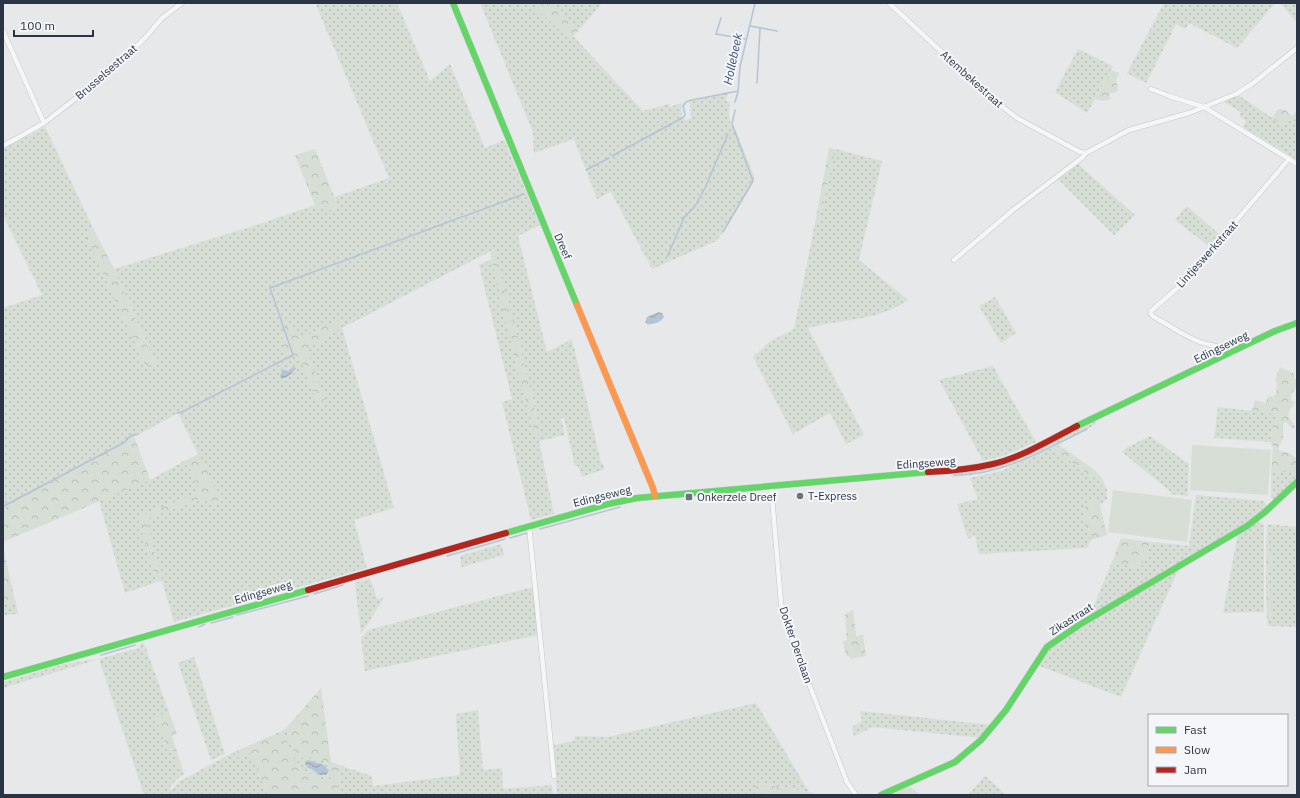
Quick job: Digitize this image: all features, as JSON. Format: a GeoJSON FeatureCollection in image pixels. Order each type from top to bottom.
{"type":"FeatureCollection","features":[{"type":"Feature","properties":{"kind":"main road","name":"Dreef"},"geometry":{"type":"LineString","coordinates":[[453,3],[651,482],[655,496]]}},
{"type":"Feature","properties":{"kind":"main road","name":"Edingseweg"},"geometry":{"type":"LineString","coordinates":[[3,677],[608,504],[655,496],[974,468],[993,464],[1014,457],[1233,353],[1275,331],[1297,323]]}},
{"type":"Feature","properties":{"kind":"main road","name":"Zikastraat"},"geometry":{"type":"LineString","coordinates":[[881,795],[955,762],[981,740],[1006,710],[1047,647],[1079,625],[1247,526],[1265,512],[1297,482]]}},
{"type":"Feature","properties":{"kind":"street","name":"Brusselsestraat"},"geometry":{"type":"LineString","coordinates":[[3,146],[44,123],[84,92],[123,59],[145,38],[162,18],[182,3]]}},
{"type":"Feature","properties":{"kind":"street","name":"Atembekestraat"},"geometry":{"type":"LineString","coordinates":[[889,3],[990,97],[1017,118],[1086,154]]}},
{"type":"Feature","properties":{"kind":"street"},"geometry":{"type":"LineString","coordinates":[[3,31],[44,123]]}},
{"type":"Feature","properties":{"kind":"street"},"geometry":{"type":"LineString","coordinates":[[954,260],[1013,210],[1086,154],[1136,127],[1204,108],[1239,92],[1252,84],[1297,48]]}},
{"type":"Feature","properties":{"kind":"street"},"geometry":{"type":"LineString","coordinates":[[1151,89],[1204,108],[1297,164]]}},
{"type":"Feature","properties":{"kind":"street","name":"Lintjeswerkstraat"},"geometry":{"type":"LineString","coordinates":[[1233,353],[1226,348],[1217,347],[1194,339],[1154,317],[1151,314],[1151,311],[1182,284],[1289,159]]}},
{"type":"Feature","properties":{"kind":"street","name":"Dokter Derolaan"},"geometry":{"type":"LineString","coordinates":[[771,485],[783,614],[848,782],[856,795]]}},
{"type":"Feature","properties":{"kind":"street"},"geometry":{"type":"LineString","coordinates":[[529,526],[554,776]]}},
{"type":"Feature","properties":{"kind":"green space"},"geometry":{"type":"Polygon","coordinates":[[[315,3],[397,3],[430,81],[450,64],[485,148],[504,140],[540,225],[518,236],[547,352],[572,339],[601,462],[605,469],[582,477],[578,466],[575,466],[564,418],[561,418],[565,435],[539,441],[554,514],[531,520],[502,402],[512,399],[479,265],[492,259],[518,372],[540,433],[521,351],[493,250],[342,328],[394,508],[354,520],[367,568],[174,622],[146,519],[202,498],[213,505],[221,501],[178,413],[3,509],[3,308],[42,295],[3,215],[3,149],[45,127],[94,230],[86,235],[146,367],[155,362],[114,269],[250,227],[315,205],[316,207],[326,205],[328,211],[338,206],[335,197],[389,178],[315,3]],[[339,319],[302,339],[290,326],[282,336],[287,355],[300,356],[318,404],[324,401],[307,349],[341,328],[339,319]]]}},
{"type":"Feature","properties":{"kind":"green space"},"geometry":{"type":"Polygon","coordinates":[[[480,3],[542,3],[535,8],[570,39],[573,36],[643,111],[669,104],[670,107],[681,103],[682,118],[686,120],[691,118],[690,102],[728,92],[726,101],[730,103],[729,114],[731,126],[734,126],[754,179],[716,241],[652,269],[611,192],[597,199],[574,139],[534,153],[533,132],[480,3]]]}},
{"type":"Feature","properties":{"kind":"green space"},"geometry":{"type":"Polygon","coordinates":[[[542,3],[558,3],[554,8],[579,30],[570,40],[535,8],[542,3]]]}},
{"type":"Feature","properties":{"kind":"green space"},"geometry":{"type":"Polygon","coordinates":[[[558,3],[602,3],[579,30],[554,8],[558,3]]]}},
{"type":"Feature","properties":{"kind":"green space"},"geometry":{"type":"Polygon","coordinates":[[[1164,3],[1275,3],[1237,48],[1189,23],[1185,29],[1176,24],[1146,83],[1127,73],[1164,3]]]}},
{"type":"Feature","properties":{"kind":"green space"},"geometry":{"type":"Polygon","coordinates":[[[1280,3],[1297,3],[1297,23],[1280,3]]]}},
{"type":"Feature","properties":{"kind":"green space"},"geometry":{"type":"Polygon","coordinates":[[[1078,49],[1113,66],[1087,113],[1055,92],[1078,49]]]}},
{"type":"Feature","properties":{"kind":"green space"},"geometry":{"type":"Polygon","coordinates":[[[1111,70],[1119,73],[1116,79],[1118,91],[1109,94],[1111,99],[1103,101],[1095,99],[1111,70]]]}},
{"type":"Feature","properties":{"kind":"green space"},"geometry":{"type":"Polygon","coordinates":[[[1238,95],[1283,125],[1289,117],[1296,121],[1297,160],[1243,127],[1246,121],[1239,116],[1241,112],[1223,101],[1238,95]]]}},
{"type":"Feature","properties":{"kind":"green space"},"geometry":{"type":"Polygon","coordinates":[[[1277,110],[1285,110],[1292,116],[1297,110],[1297,122],[1289,117],[1284,125],[1272,118],[1277,110]]]}},
{"type":"Feature","properties":{"kind":"green space"},"geometry":{"type":"Polygon","coordinates":[[[829,148],[835,149],[820,219],[816,218],[829,148]]]}},
{"type":"Feature","properties":{"kind":"green space"},"geometry":{"type":"Polygon","coordinates":[[[315,149],[338,206],[328,211],[325,205],[316,208],[295,155],[315,149]]]}},
{"type":"Feature","properties":{"kind":"green space"},"geometry":{"type":"Polygon","coordinates":[[[835,149],[882,161],[859,260],[908,300],[897,307],[872,316],[808,328],[864,435],[846,444],[830,413],[793,434],[753,357],[769,342],[794,329],[816,218],[820,219],[835,149]]]}},
{"type":"Feature","properties":{"kind":"green space"},"geometry":{"type":"Polygon","coordinates":[[[1077,163],[1135,215],[1114,235],[1057,178],[1077,163]]]}},
{"type":"Feature","properties":{"kind":"green space"},"geometry":{"type":"Polygon","coordinates":[[[1187,206],[1221,236],[1210,247],[1175,220],[1187,206]]]}},
{"type":"Feature","properties":{"kind":"green space"},"geometry":{"type":"Polygon","coordinates":[[[94,230],[114,269],[155,363],[146,367],[85,235],[94,230]]]}},
{"type":"Feature","properties":{"kind":"green space"},"geometry":{"type":"Polygon","coordinates":[[[494,250],[521,351],[540,434],[535,435],[518,372],[490,252],[494,250]]]}},
{"type":"Feature","properties":{"kind":"green space"},"geometry":{"type":"Polygon","coordinates":[[[995,297],[1016,333],[1001,343],[979,306],[995,297]]]}},
{"type":"Feature","properties":{"kind":"green space"},"geometry":{"type":"Polygon","coordinates":[[[339,319],[342,328],[307,349],[325,401],[318,405],[300,356],[290,358],[285,352],[282,340],[283,332],[284,328],[289,327],[302,338],[339,319]]]}},
{"type":"Feature","properties":{"kind":"green space"},"geometry":{"type":"Polygon","coordinates":[[[993,366],[1036,442],[1003,456],[983,461],[939,380],[993,366]]]}},
{"type":"Feature","properties":{"kind":"green space"},"geometry":{"type":"Polygon","coordinates":[[[1280,367],[1295,374],[1294,378],[1297,386],[1291,395],[1291,401],[1295,402],[1289,412],[1289,417],[1295,426],[1293,429],[1285,421],[1283,425],[1283,438],[1278,449],[1289,453],[1297,459],[1297,473],[1289,471],[1271,473],[1273,446],[1270,442],[1278,415],[1252,411],[1255,400],[1265,403],[1269,396],[1273,397],[1276,394],[1277,382],[1275,380],[1280,367]]]}},
{"type":"Feature","properties":{"kind":"green space"},"geometry":{"type":"Polygon","coordinates":[[[1218,407],[1278,414],[1270,442],[1214,438],[1218,407]]]}},
{"type":"Feature","properties":{"kind":"green space"},"geometry":{"type":"Polygon","coordinates":[[[1095,421],[1096,423],[1084,431],[1021,461],[995,470],[967,476],[951,477],[952,473],[980,470],[1011,461],[1095,421]]]}},
{"type":"Feature","properties":{"kind":"green space"},"geometry":{"type":"Polygon","coordinates":[[[134,436],[150,480],[3,542],[3,509],[134,436]]]}},
{"type":"Feature","properties":{"kind":"green space"},"geometry":{"type":"Polygon","coordinates":[[[1150,436],[1189,464],[1188,496],[1170,494],[1170,491],[1122,452],[1126,448],[1150,436]]]}},
{"type":"Feature","properties":{"kind":"green space"},"geometry":{"type":"Polygon","coordinates":[[[1059,445],[1096,471],[1102,478],[1107,490],[1103,487],[1097,475],[1093,478],[1052,448],[1059,445]]]}},
{"type":"Feature","properties":{"kind":"green space"},"geometry":{"type":"Polygon","coordinates":[[[1192,445],[1271,450],[1268,495],[1190,490],[1192,445]]]}},
{"type":"Feature","properties":{"kind":"green space"},"geometry":{"type":"Polygon","coordinates":[[[1052,448],[1093,478],[1097,475],[1103,487],[1107,490],[1107,499],[1100,505],[1097,502],[1089,501],[1084,510],[1084,520],[1091,540],[1087,548],[979,554],[975,535],[968,539],[957,504],[978,499],[970,478],[1001,471],[1052,448]]]}},
{"type":"Feature","properties":{"kind":"green space"},"geometry":{"type":"Polygon","coordinates":[[[199,454],[221,501],[213,505],[202,498],[146,519],[162,581],[157,582],[138,517],[201,492],[186,460],[199,454]]]}},
{"type":"Feature","properties":{"kind":"green space"},"geometry":{"type":"Polygon","coordinates":[[[186,460],[201,492],[138,517],[157,582],[125,593],[99,501],[150,480],[186,460]]]}},
{"type":"Feature","properties":{"kind":"green space"},"geometry":{"type":"Polygon","coordinates":[[[1289,471],[1297,473],[1297,476],[1274,500],[1271,498],[1271,473],[1289,471]]]}},
{"type":"Feature","properties":{"kind":"green space"},"geometry":{"type":"Polygon","coordinates":[[[1113,490],[1192,500],[1187,542],[1108,532],[1113,490]]]}},
{"type":"Feature","properties":{"kind":"green space"},"geometry":{"type":"Polygon","coordinates":[[[1196,495],[1264,501],[1266,505],[1265,508],[1248,523],[1089,617],[1112,562],[1140,568],[1152,542],[1189,546],[1196,495]]]}},
{"type":"Feature","properties":{"kind":"green space"},"geometry":{"type":"Polygon","coordinates":[[[1089,501],[1097,502],[1100,505],[1107,535],[1091,540],[1083,515],[1089,501]]]}},
{"type":"Feature","properties":{"kind":"green space"},"geometry":{"type":"Polygon","coordinates":[[[1257,522],[1264,525],[1264,612],[1223,613],[1238,533],[1257,522]]]}},
{"type":"Feature","properties":{"kind":"green space"},"geometry":{"type":"Polygon","coordinates":[[[1267,524],[1297,527],[1297,627],[1268,626],[1267,618],[1271,616],[1269,588],[1266,588],[1266,572],[1269,571],[1272,561],[1270,551],[1266,551],[1267,524]]]}},
{"type":"Feature","properties":{"kind":"green space"},"geometry":{"type":"Polygon","coordinates":[[[1121,538],[1152,542],[1140,568],[1112,562],[1121,538]]]}},
{"type":"Feature","properties":{"kind":"green space"},"geometry":{"type":"Polygon","coordinates":[[[501,544],[504,555],[462,567],[460,556],[501,544]]]}},
{"type":"Feature","properties":{"kind":"green space"},"geometry":{"type":"Polygon","coordinates":[[[3,547],[16,604],[3,603],[3,547]]]}},
{"type":"Feature","properties":{"kind":"green space"},"geometry":{"type":"Polygon","coordinates":[[[1268,550],[1271,553],[1272,566],[1269,571],[1266,572],[1266,551],[1268,550]]]}},
{"type":"Feature","properties":{"kind":"green space"},"geometry":{"type":"Polygon","coordinates":[[[1180,566],[1121,697],[1037,665],[1047,650],[1069,633],[1180,566]]]}},
{"type":"Feature","properties":{"kind":"green space"},"geometry":{"type":"Polygon","coordinates":[[[370,578],[377,599],[384,598],[361,634],[355,583],[370,578]]]}},
{"type":"Feature","properties":{"kind":"green space"},"geometry":{"type":"Polygon","coordinates":[[[533,587],[538,635],[365,671],[361,638],[368,630],[533,587]]]}},
{"type":"Feature","properties":{"kind":"green space"},"geometry":{"type":"Polygon","coordinates":[[[1266,588],[1270,588],[1272,614],[1267,618],[1266,588]]]}},
{"type":"Feature","properties":{"kind":"green space"},"geometry":{"type":"Polygon","coordinates":[[[3,603],[16,604],[18,614],[3,615],[3,603]]]}},
{"type":"Feature","properties":{"kind":"green space"},"geometry":{"type":"Polygon","coordinates":[[[853,610],[856,636],[863,635],[866,656],[850,659],[849,656],[846,656],[843,641],[847,640],[845,614],[853,610]]]}},
{"type":"Feature","properties":{"kind":"green space"},"geometry":{"type":"Polygon","coordinates":[[[142,642],[145,646],[169,712],[156,717],[167,749],[172,747],[178,768],[182,767],[184,774],[170,787],[171,790],[180,781],[234,752],[236,758],[251,753],[268,795],[144,795],[99,659],[139,648],[142,642]]]}},
{"type":"Feature","properties":{"kind":"green space"},"geometry":{"type":"Polygon","coordinates":[[[194,657],[225,754],[211,760],[178,663],[194,657]]]}},
{"type":"Feature","properties":{"kind":"green space"},"geometry":{"type":"Polygon","coordinates":[[[99,659],[3,688],[3,682],[64,664],[99,659]]]}},
{"type":"Feature","properties":{"kind":"green space"},"geometry":{"type":"Polygon","coordinates":[[[321,688],[331,762],[342,766],[336,793],[346,795],[268,795],[251,754],[236,758],[234,752],[282,731],[285,741],[298,764],[312,775],[330,783],[332,778],[327,776],[331,767],[318,759],[302,758],[299,756],[291,745],[286,728],[321,688]]]}},
{"type":"Feature","properties":{"kind":"green space"},"geometry":{"type":"Polygon","coordinates":[[[756,703],[809,792],[757,783],[754,791],[772,795],[557,795],[554,745],[574,741],[575,736],[608,737],[756,703]]]}},
{"type":"Feature","properties":{"kind":"green space"},"geometry":{"type":"Polygon","coordinates":[[[478,710],[483,770],[502,768],[503,789],[552,785],[553,795],[346,795],[336,793],[342,766],[372,776],[373,786],[460,775],[456,714],[478,710]]]}},
{"type":"Feature","properties":{"kind":"green space"},"geometry":{"type":"Polygon","coordinates":[[[860,711],[992,725],[981,738],[873,727],[854,736],[852,727],[862,721],[860,711]]]}},
{"type":"Feature","properties":{"kind":"green space"},"geometry":{"type":"Polygon","coordinates":[[[169,712],[177,734],[172,736],[182,767],[178,768],[172,748],[167,749],[156,717],[169,712]]]}},
{"type":"Feature","properties":{"kind":"green space"},"geometry":{"type":"Polygon","coordinates":[[[286,728],[291,745],[299,756],[302,758],[319,759],[331,767],[329,771],[324,765],[309,761],[317,773],[326,775],[328,773],[327,776],[332,778],[330,783],[312,775],[298,764],[285,741],[282,731],[286,728]]]}},
{"type":"Feature","properties":{"kind":"green space"},"geometry":{"type":"Polygon","coordinates":[[[985,776],[1006,795],[968,795],[985,776]]]}},
{"type":"Feature","properties":{"kind":"green space"},"geometry":{"type":"Polygon","coordinates":[[[757,783],[814,793],[814,795],[768,795],[753,791],[753,787],[757,783]]]}},
{"type":"Feature","properties":{"kind":"green space"},"geometry":{"type":"Polygon","coordinates":[[[908,786],[921,795],[885,795],[908,786]]]}},
{"type":"Feature","properties":{"kind":"water"},"geometry":{"type":"Polygon","coordinates":[[[658,312],[662,313],[664,317],[661,320],[652,324],[647,324],[645,322],[647,317],[658,312]]]}},
{"type":"Feature","properties":{"kind":"water"},"geometry":{"type":"Polygon","coordinates":[[[293,367],[296,368],[291,374],[285,378],[280,378],[282,370],[289,371],[293,367]]]}},
{"type":"Feature","properties":{"kind":"water"},"geometry":{"type":"Polygon","coordinates":[[[308,760],[324,765],[329,771],[328,773],[326,775],[319,775],[312,769],[308,768],[305,764],[308,760]]]}},
{"type":"Feature","properties":{"kind":"waterway","name":"Hollebeek"},"geometry":{"type":"LineString","coordinates":[[612,156],[684,117],[685,114],[683,106],[686,102],[738,91],[740,67],[755,3]]}},
{"type":"Feature","properties":{"kind":"waterway"},"geometry":{"type":"LineString","coordinates":[[721,18],[716,34],[745,39]]}},
{"type":"Feature","properties":{"kind":"waterway"},"geometry":{"type":"LineString","coordinates":[[750,26],[777,31]]}},
{"type":"Feature","properties":{"kind":"waterway"},"geometry":{"type":"LineString","coordinates":[[757,83],[760,29]]}},
{"type":"Feature","properties":{"kind":"waterway"},"geometry":{"type":"LineString","coordinates":[[735,102],[738,92]]}},
{"type":"Feature","properties":{"kind":"waterway"},"geometry":{"type":"LineString","coordinates":[[723,232],[753,181],[732,124],[735,110]]}},
{"type":"Feature","properties":{"kind":"waterway"},"geometry":{"type":"LineString","coordinates":[[667,257],[684,218],[695,206],[705,188],[728,134]]}},
{"type":"Feature","properties":{"kind":"waterway","name":"Hollebeek"},"geometry":{"type":"LineString","coordinates":[[586,170],[609,158]]}},
{"type":"Feature","properties":{"kind":"waterway"},"geometry":{"type":"LineString","coordinates":[[177,413],[182,412],[293,355],[270,288],[524,194]]}},
{"type":"Feature","properties":{"kind":"waterway"},"geometry":{"type":"LineString","coordinates":[[955,475],[973,474],[1007,466],[1039,453],[1087,429]]}},
{"type":"Feature","properties":{"kind":"waterway"},"geometry":{"type":"LineString","coordinates":[[4,506],[125,442],[129,437],[136,434]]}},
{"type":"Feature","properties":{"kind":"waterway"},"geometry":{"type":"LineString","coordinates":[[540,529],[620,507]]}},
{"type":"Feature","properties":{"kind":"waterway"},"geometry":{"type":"LineString","coordinates":[[510,538],[527,533]]}},
{"type":"Feature","properties":{"kind":"waterway"},"geometry":{"type":"LineString","coordinates":[[447,556],[505,539]]}},
{"type":"Feature","properties":{"kind":"waterway"},"geometry":{"type":"LineString","coordinates":[[314,594],[343,585]]}},
{"type":"Feature","properties":{"kind":"waterway"},"geometry":{"type":"LineString","coordinates":[[237,615],[308,596]]}},
{"type":"Feature","properties":{"kind":"waterway"},"geometry":{"type":"LineString","coordinates":[[211,623],[233,617]]}},
{"type":"Feature","properties":{"kind":"waterway"},"geometry":{"type":"LineString","coordinates":[[199,627],[205,624]]}},
{"type":"Feature","properties":{"kind":"waterway"},"geometry":{"type":"LineString","coordinates":[[101,655],[135,645]]}},
{"type":"Feature","properties":{"kind":"traffic: fast"},"geometry":{"type":"LineString","coordinates":[[453,3],[577,305]]}},
{"type":"Feature","properties":{"kind":"traffic: fast"},"geometry":{"type":"LineString","coordinates":[[1077,426],[1275,331],[1297,323]]}},
{"type":"Feature","properties":{"kind":"traffic: fast"},"geometry":{"type":"LineString","coordinates":[[506,533],[608,504],[637,498],[928,472]]}},
{"type":"Feature","properties":{"kind":"traffic: fast"},"geometry":{"type":"LineString","coordinates":[[881,795],[955,762],[981,740],[1006,710],[1047,647],[1079,625],[1247,526],[1265,512],[1297,482]]}},
{"type":"Feature","properties":{"kind":"traffic: fast"},"geometry":{"type":"LineString","coordinates":[[3,677],[308,590]]}},
{"type":"Feature","properties":{"kind":"traffic: slow"},"geometry":{"type":"LineString","coordinates":[[577,305],[655,496]]}},
{"type":"Feature","properties":{"kind":"traffic: jam"},"geometry":{"type":"LineString","coordinates":[[928,472],[985,466],[1004,461],[1036,448],[1077,426]]}},
{"type":"Feature","properties":{"kind":"traffic: jam"},"geometry":{"type":"LineString","coordinates":[[308,590],[506,533]]}},
{"type":"Feature","properties":{"kind":"place","name":"T-Express"},"geometry":{"type":"Point","coordinates":[800,496]}},
{"type":"Feature","properties":{"kind":"place","name":"Onkerzele Dreef"},"geometry":{"type":"Point","coordinates":[689,497]}}]}
